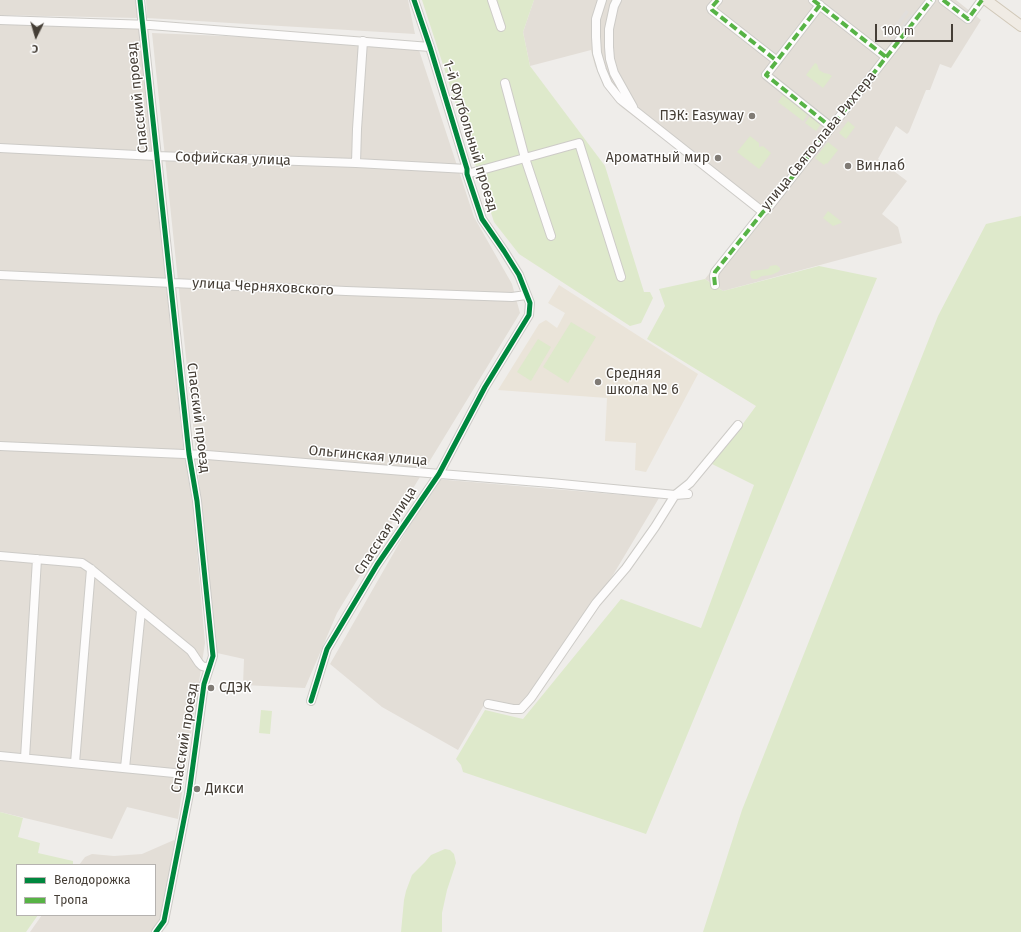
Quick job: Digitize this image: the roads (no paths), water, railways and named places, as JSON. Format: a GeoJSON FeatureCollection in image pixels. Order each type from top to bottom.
{"type":"FeatureCollection","features":[{"type":"Feature","properties":{"kind":"main road"},"geometry":{"type":"LineString","coordinates":[[986,0],[1021,26]]}},
{"type":"Feature","properties":{"kind":"street","name":"Спасский проезд"},"geometry":{"type":"LineString","coordinates":[[140,0],[189,454],[197,501],[213,656],[204,684],[189,794],[164,921],[156,932]]}},
{"type":"Feature","properties":{"kind":"street","name":"1-й Футбольный проезд"},"geometry":{"type":"LineString","coordinates":[[414,0],[430,47],[482,219],[519,275],[526,295]]}},
{"type":"Feature","properties":{"kind":"street"},"geometry":{"type":"LineString","coordinates":[[492,0],[502,27]]}},
{"type":"Feature","properties":{"kind":"street"},"geometry":{"type":"LineString","coordinates":[[602,0],[596,19],[597,53],[608,84],[620,99],[763,212]]}},
{"type":"Feature","properties":{"kind":"street"},"geometry":{"type":"LineString","coordinates":[[617,0],[614,6],[609,29],[610,59],[614,73],[637,113]]}},
{"type":"Feature","properties":{"kind":"street"},"geometry":{"type":"LineString","coordinates":[[718,0],[712,10],[777,61]]}},
{"type":"Feature","properties":{"kind":"street","name":"улица Святослава Рихтера"},"geometry":{"type":"LineString","coordinates":[[715,285],[715,272],[763,212],[768,209],[931,0]]}},
{"type":"Feature","properties":{"kind":"street"},"geometry":{"type":"LineString","coordinates":[[943,0],[968,19],[982,0]]}},
{"type":"Feature","properties":{"kind":"street"},"geometry":{"type":"LineString","coordinates":[[832,127],[766,75],[816,3],[886,57]]}},
{"type":"Feature","properties":{"kind":"street","name":"1-й Футбольный проезд"},"geometry":{"type":"LineString","coordinates":[[0,20],[142,24],[430,47]]}},
{"type":"Feature","properties":{"kind":"street"},"geometry":{"type":"LineString","coordinates":[[356,162],[363,41]]}},
{"type":"Feature","properties":{"kind":"street"},"geometry":{"type":"LineString","coordinates":[[505,83],[525,158],[551,236]]}},
{"type":"Feature","properties":{"kind":"street","name":"Софийская улица"},"geometry":{"type":"LineString","coordinates":[[0,148],[156,156],[356,162],[467,171],[525,158],[580,143],[621,277]]}},
{"type":"Feature","properties":{"kind":"street","name":"улица Черняховского"},"geometry":{"type":"LineString","coordinates":[[0,275],[512,297],[526,295]]}},
{"type":"Feature","properties":{"kind":"street","name":"Спасская улица"},"geometry":{"type":"LineString","coordinates":[[311,701],[327,649],[378,565],[439,474],[485,387],[529,315],[530,303],[526,295]]}},
{"type":"Feature","properties":{"kind":"street"},"geometry":{"type":"LineString","coordinates":[[488,704],[521,709],[531,698],[596,603],[626,568],[655,527],[675,495],[690,483],[738,425]]}},
{"type":"Feature","properties":{"kind":"street","name":"Ольгинская улица"},"geometry":{"type":"LineString","coordinates":[[0,446],[189,454],[551,483],[675,495],[688,494]]}},
{"type":"Feature","properties":{"kind":"street"},"geometry":{"type":"LineString","coordinates":[[0,556],[82,563],[191,651],[198,663],[209,668]]}},
{"type":"Feature","properties":{"kind":"street"},"geometry":{"type":"LineString","coordinates":[[25,758],[37,558]]}},
{"type":"Feature","properties":{"kind":"street"},"geometry":{"type":"LineString","coordinates":[[75,763],[91,569]]}},
{"type":"Feature","properties":{"kind":"street"},"geometry":{"type":"LineString","coordinates":[[125,768],[141,611]]}},
{"type":"Feature","properties":{"kind":"street"},"geometry":{"type":"LineString","coordinates":[[0,756],[174,773]]}},
{"type":"Feature","properties":{"kind":"place","name":"ПЭК: Easyway"},"geometry":{"type":"Point","coordinates":[752,116]}},
{"type":"Feature","properties":{"kind":"place","name":"Ароматный мир"},"geometry":{"type":"Point","coordinates":[718,158]}},
{"type":"Feature","properties":{"kind":"place","name":"Винлаб"},"geometry":{"type":"Point","coordinates":[848,166]}},
{"type":"Feature","properties":{"kind":"place","name":"Средняя школа № 6"},"geometry":{"type":"Point","coordinates":[598,382]}},
{"type":"Feature","properties":{"kind":"place","name":"СДЭК"},"geometry":{"type":"Point","coordinates":[211,688]}},
{"type":"Feature","properties":{"kind":"place","name":"Дикси"},"geometry":{"type":"Point","coordinates":[197,789]}}]}
